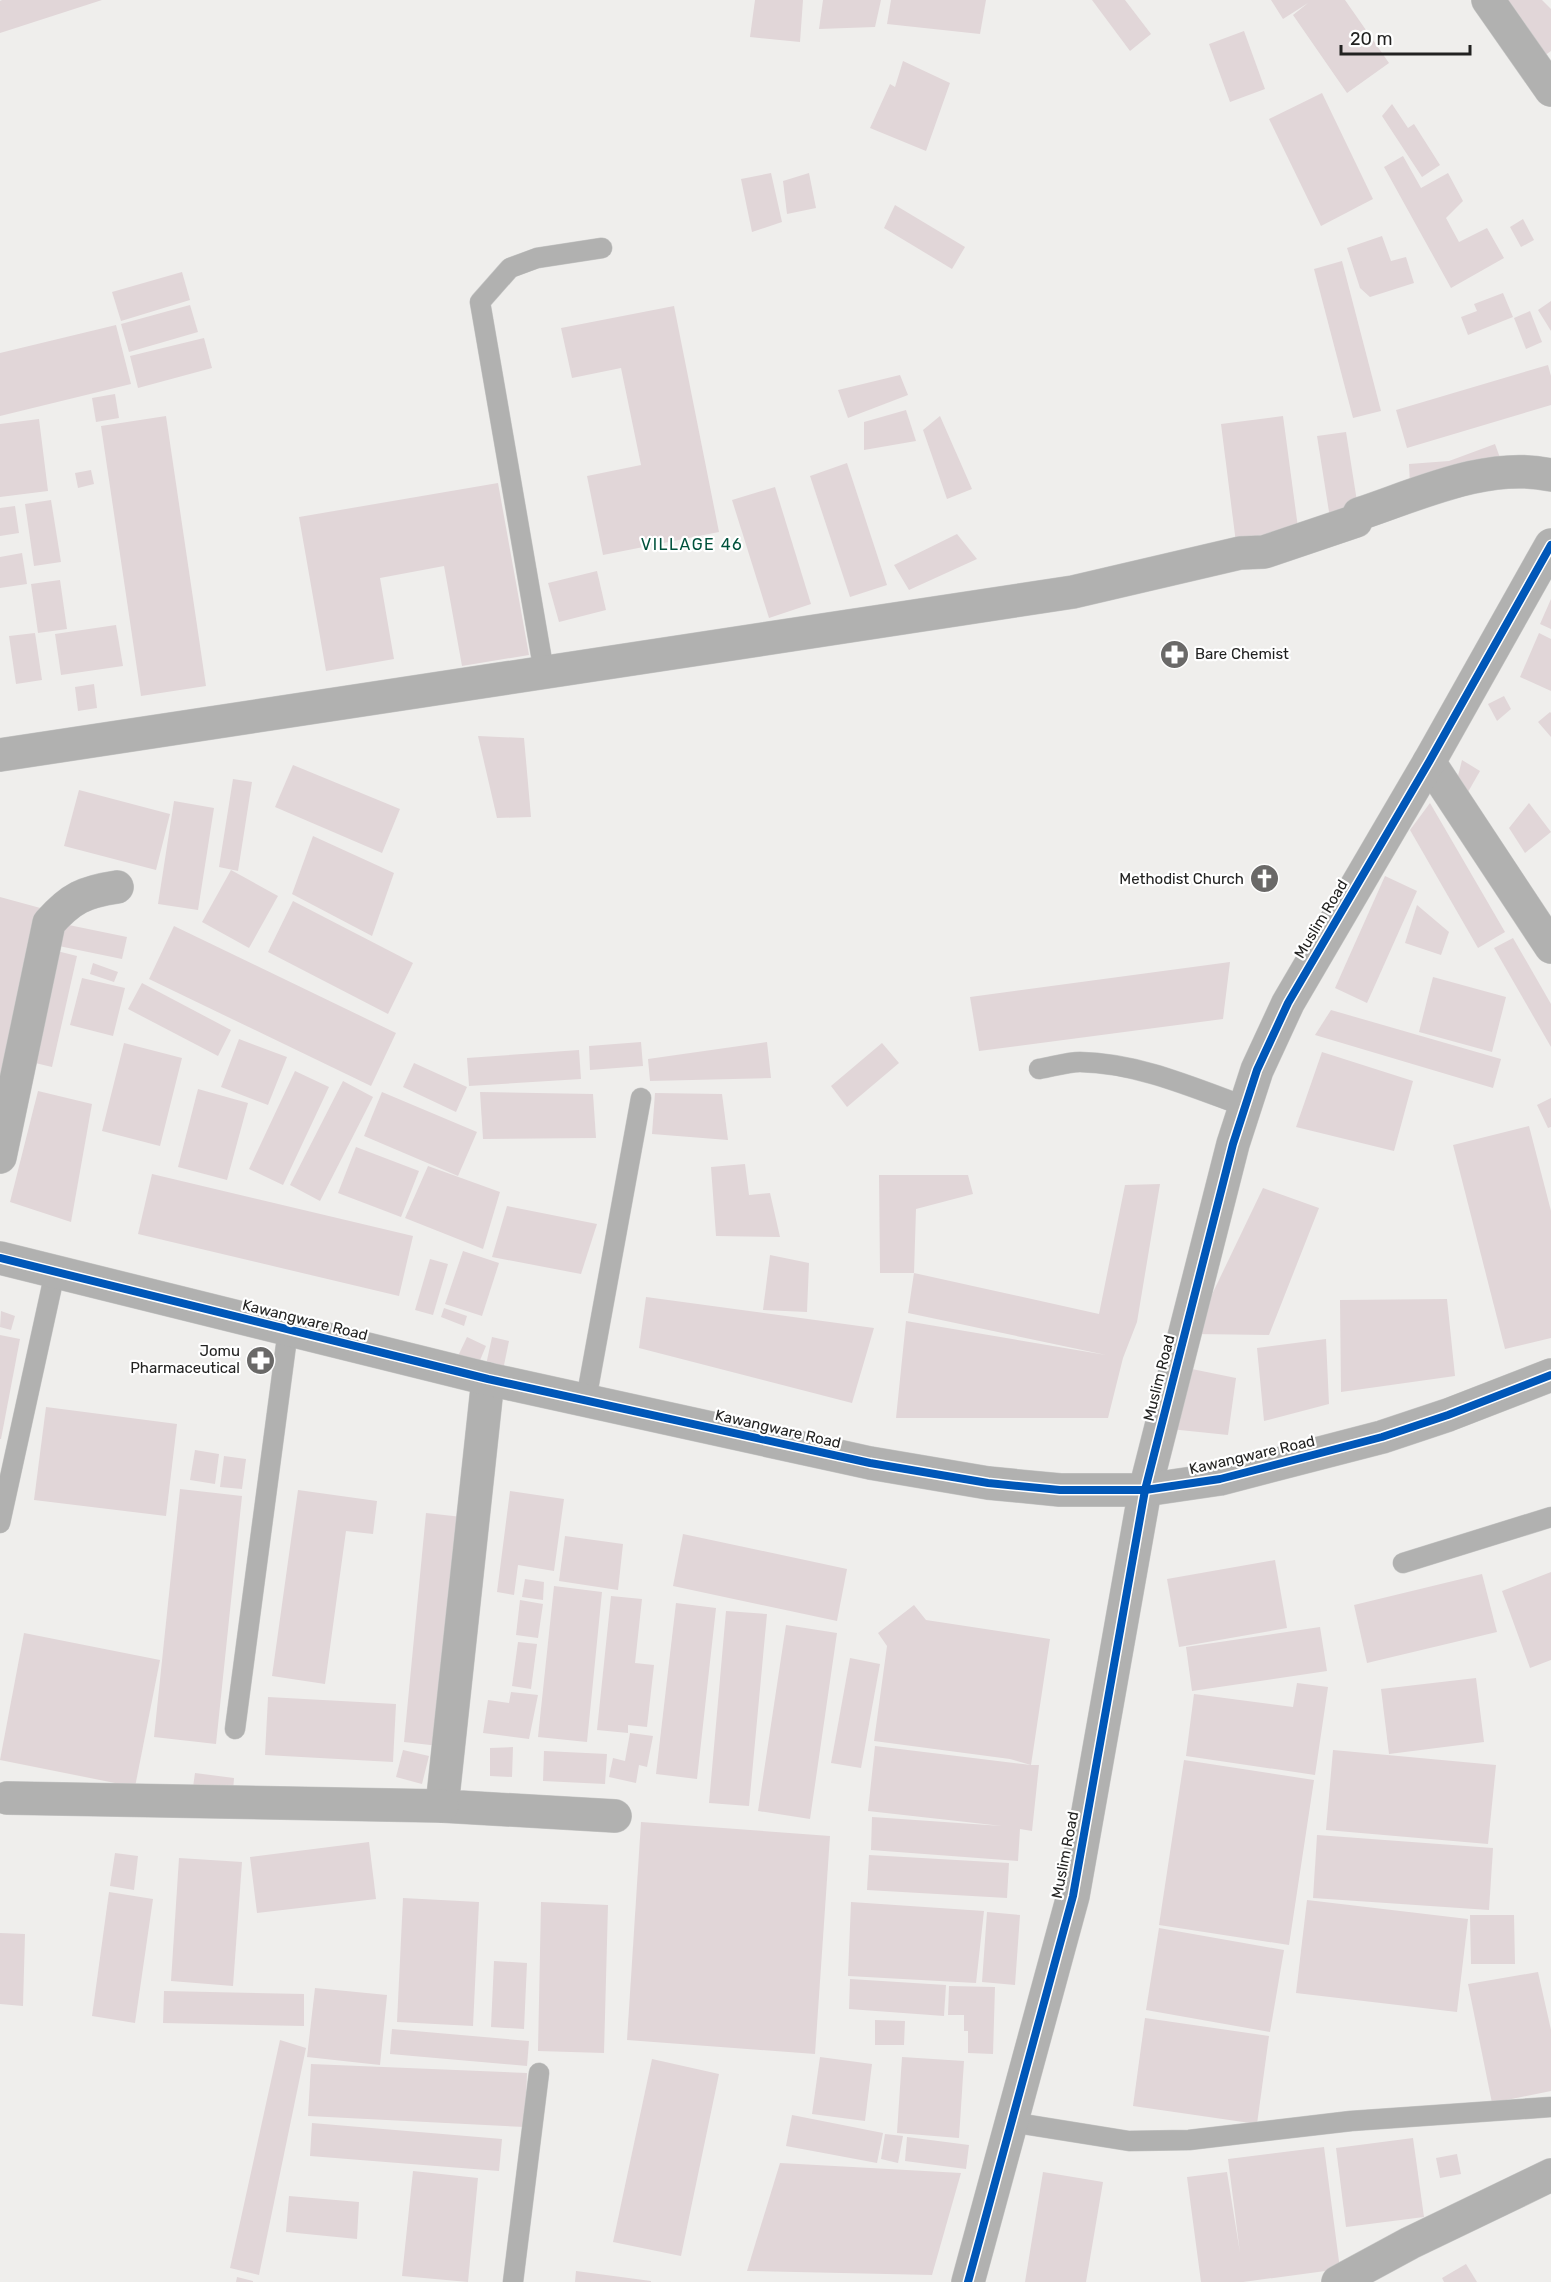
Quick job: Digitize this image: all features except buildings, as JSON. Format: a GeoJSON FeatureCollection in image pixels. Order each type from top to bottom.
{"type":"FeatureCollection","features":[{"type":"Feature","properties":{"kind":"street"},"geometry":{"type":"LineString","coordinates":[[1488,0],[1551,90]]}},
{"type":"Feature","properties":{"kind":"street"},"geometry":{"type":"LineString","coordinates":[[0,755],[1073,592],[1240,553],[1263,552],[1356,521],[1359,514],[1460,481],[1528,470],[1551,476]]}},
{"type":"Feature","properties":{"kind":"street","name":"Muslim Road"},"geometry":{"type":"LineString","coordinates":[[968,2282],[1072,1896],[1144,1490],[1244,1106],[1257,1070],[1287,1003],[1429,762],[1551,545]]}},
{"type":"Feature","properties":{"kind":"street"},"geometry":{"type":"LineString","coordinates":[[1429,762],[1551,947]]}},
{"type":"Feature","properties":{"kind":"street"},"geometry":{"type":"LineString","coordinates":[[0,1157],[49,923],[65,904],[88,891],[117,887]]}},
{"type":"Feature","properties":{"kind":"street","name":"Kawangware Road"},"geometry":{"type":"LineString","coordinates":[[0,1258],[488,1379],[870,1463],[988,1483],[1060,1490],[1144,1490],[1220,1479],[1382,1437],[1448,1415],[1551,1375]]}},
{"type":"Feature","properties":{"kind":"street"},"geometry":{"type":"LineString","coordinates":[[442,1806],[488,1379]]}},
{"type":"Feature","properties":{"kind":"street"},"geometry":{"type":"LineString","coordinates":[[7,1798],[442,1806],[615,1816]]}},
{"type":"Feature","properties":{"kind":"street"},"geometry":{"type":"LineString","coordinates":[[1338,2282],[1410,2242],[1551,2175]]}},
{"type":"Feature","properties":{"kind":"lane"},"geometry":{"type":"LineString","coordinates":[[544,672],[480,302],[510,268],[537,258],[602,248]]}},
{"type":"Feature","properties":{"kind":"lane"},"geometry":{"type":"LineString","coordinates":[[1039,1069],[1079,1062],[1116,1067],[1171,1078],[1244,1106]]}},
{"type":"Feature","properties":{"kind":"lane"},"geometry":{"type":"LineString","coordinates":[[586,1400],[641,1098]]}},
{"type":"Feature","properties":{"kind":"lane"},"geometry":{"type":"LineString","coordinates":[[0,1523],[55,1272]]}},
{"type":"Feature","properties":{"kind":"lane"},"geometry":{"type":"LineString","coordinates":[[235,1729],[288,1330]]}},
{"type":"Feature","properties":{"kind":"lane"},"geometry":{"type":"LineString","coordinates":[[1403,1563],[1551,1517]]}},
{"type":"Feature","properties":{"kind":"lane"},"geometry":{"type":"LineString","coordinates":[[513,2282],[539,2073]]}},
{"type":"Feature","properties":{"kind":"lane"},"geometry":{"type":"LineString","coordinates":[[1011,2122],[1129,2141],[1189,2140],[1351,2121],[1551,2108]]}},
{"type":"Feature","properties":{"kind":"cycle path"},"geometry":{"type":"LineString","coordinates":[[968,2282],[1073,1896],[1145,1490],[1233,1144],[1257,1070],[1288,1003],[1429,762],[1551,545]]}},
{"type":"Feature","properties":{"kind":"cycle path"},"geometry":{"type":"LineString","coordinates":[[0,1258],[488,1379],[870,1463],[988,1483],[1060,1490],[1145,1490],[1220,1479],[1382,1437],[1448,1415],[1551,1375]]}},
{"type":"Feature","properties":{"kind":"place","name":"Bare Chemist"},"geometry":{"type":"Point","coordinates":[1174,654]}},
{"type":"Feature","properties":{"kind":"place","name":"Methodist Church"},"geometry":{"type":"Point","coordinates":[1265,879]}},
{"type":"Feature","properties":{"kind":"place","name":"Jomu Pharmaceutical"},"geometry":{"type":"Point","coordinates":[261,1360]}},
{"type":"Feature","properties":{"kind":"district","name":"VILLAGE 46"},"geometry":{"type":"Point","coordinates":[692,544]}}]}
